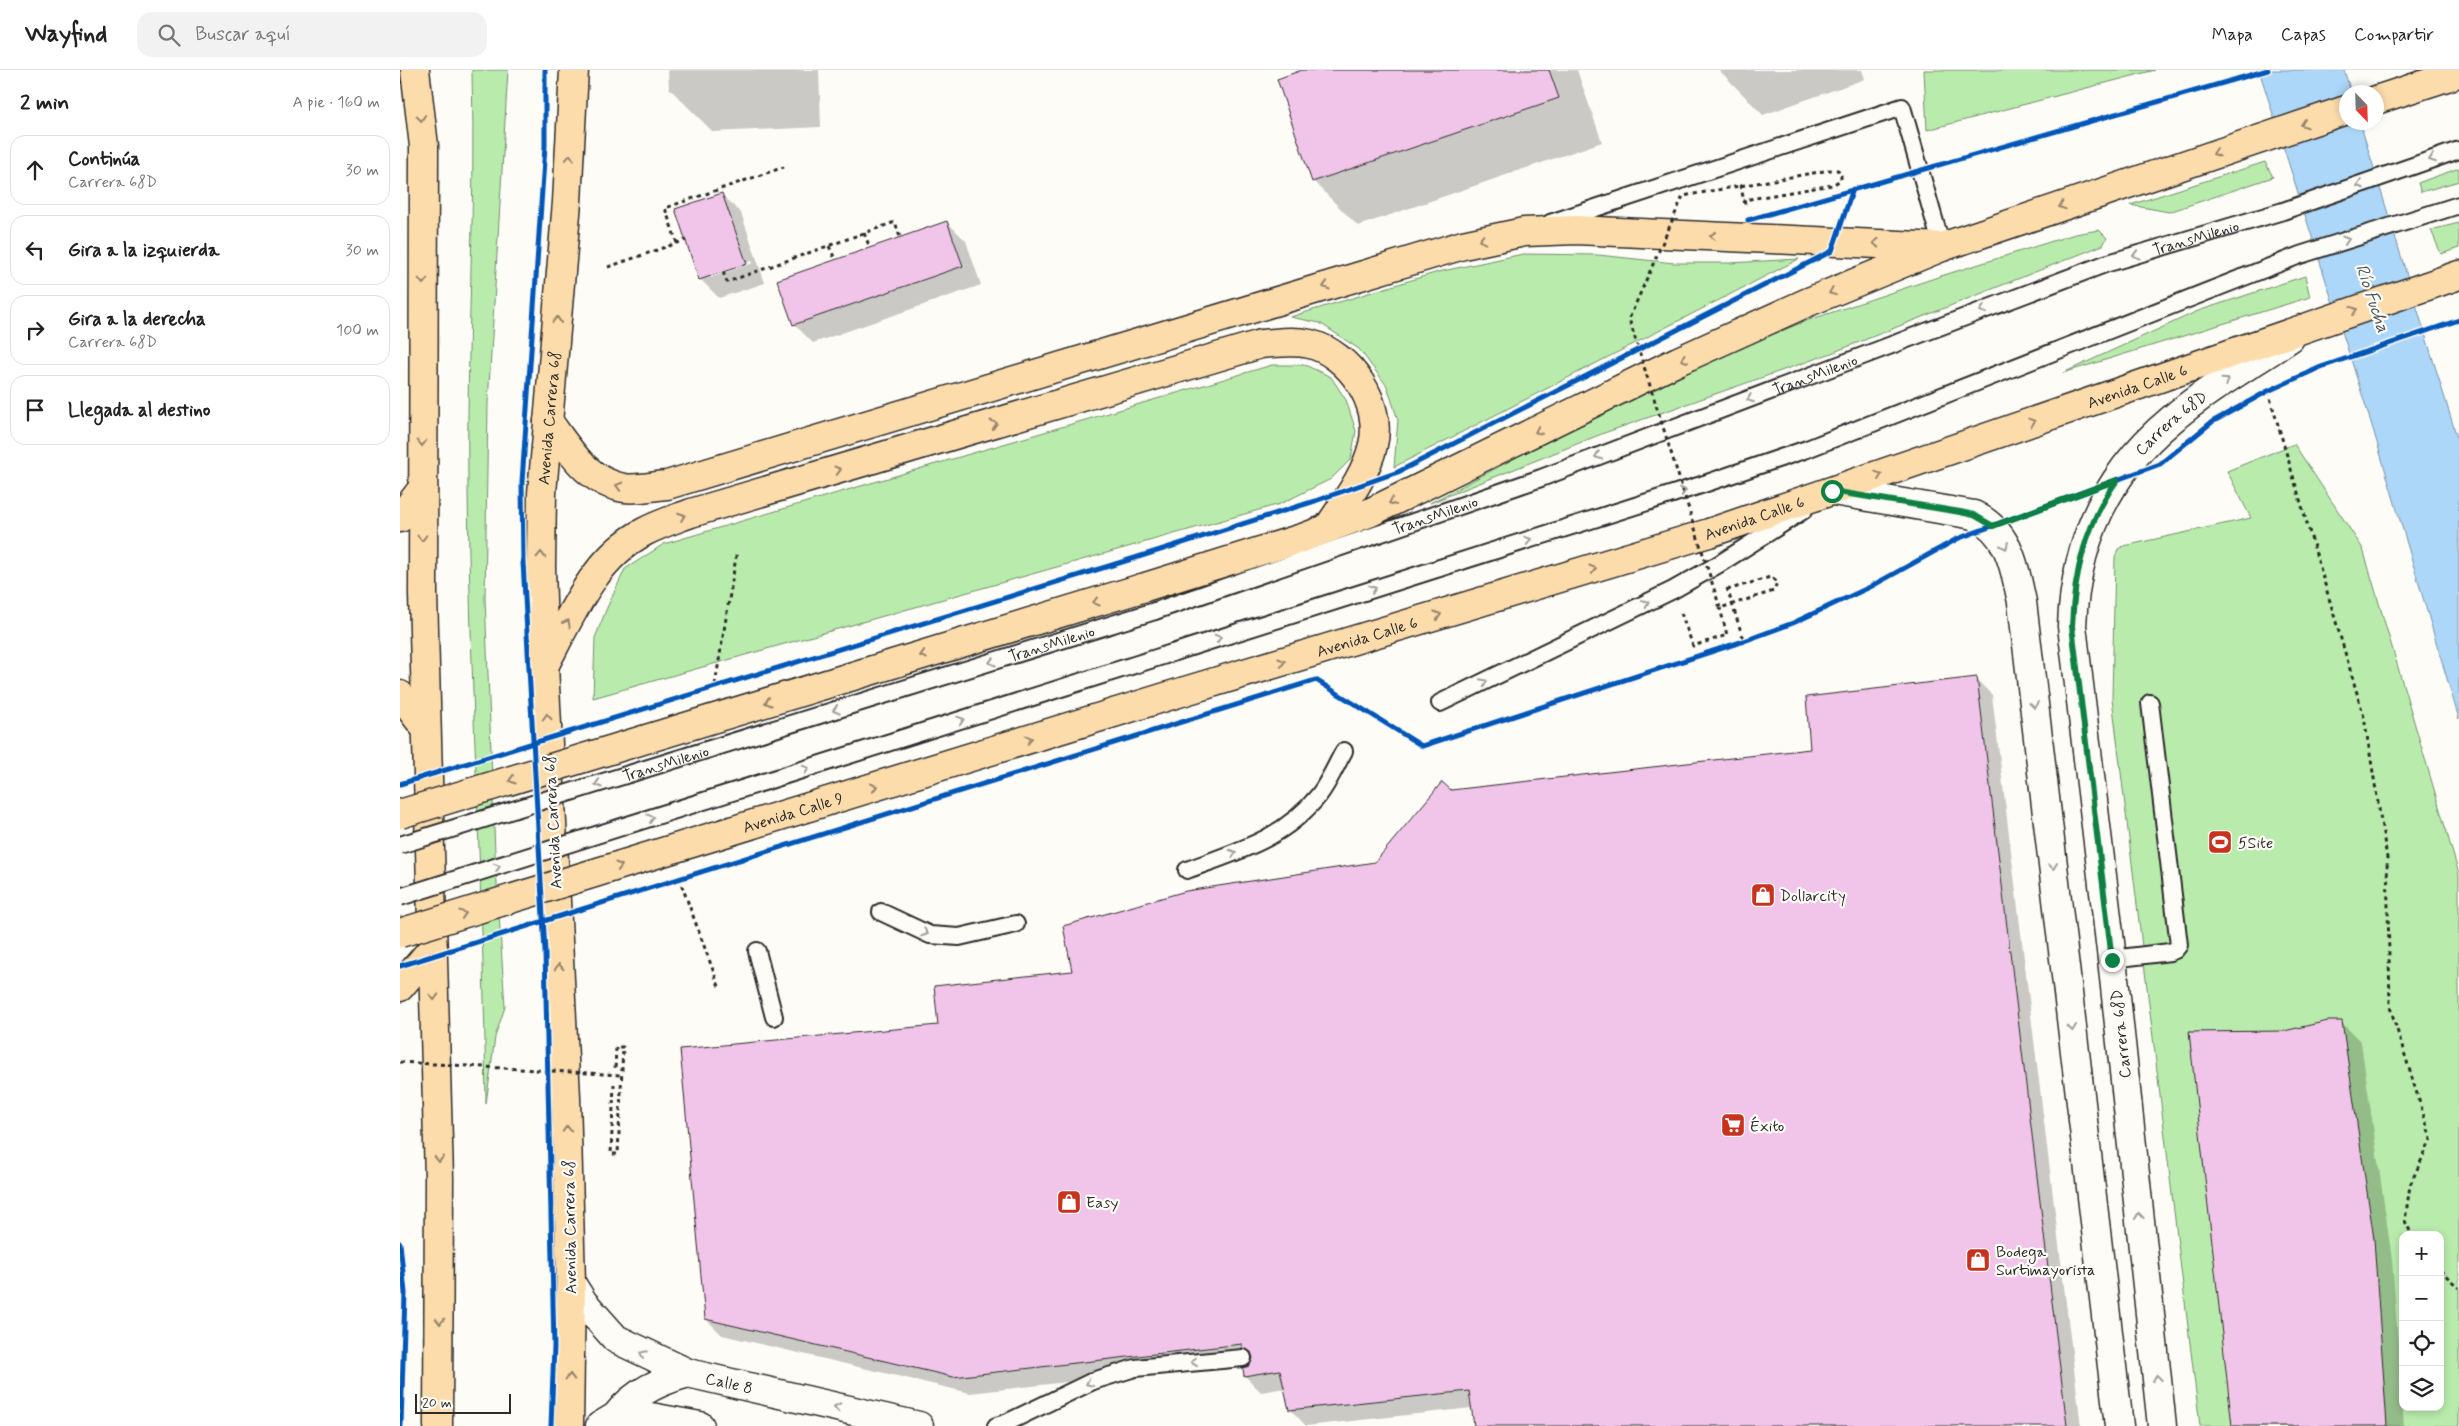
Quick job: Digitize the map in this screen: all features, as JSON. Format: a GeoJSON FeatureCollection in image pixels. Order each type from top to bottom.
{"type":"FeatureCollection","features":[{"type":"Feature","properties":{"kind":"main road"},"geometry":{"type":"LineString","coordinates":[[415,70],[424,146],[422,489],[426,729],[439,1178],[438,1426]]}},
{"type":"Feature","properties":{"kind":"main road","name":"Avenida Carrera 68"},"geometry":{"type":"LineString","coordinates":[[569,1426],[571,1283],[566,1097],[541,607],[542,494],[568,202],[574,70]]}},
{"type":"Feature","properties":{"kind":"main road"},"geometry":{"type":"LineString","coordinates":[[2384,97],[2459,73]]}},
{"type":"Feature","properties":{"kind":"main road"},"geometry":{"type":"LineString","coordinates":[[400,814],[1149,600],[1369,513],[1678,361],[1806,303],[1942,247],[2339,112]]}},
{"type":"Feature","properties":{"kind":"main road"},"geometry":{"type":"LineString","coordinates":[[548,421],[584,468],[600,480],[625,488],[667,485],[1464,244],[1524,232],[1598,230],[1942,247]]}},
{"type":"Feature","properties":{"kind":"main road","name":"Avenida Calle 6"},"geometry":{"type":"LineString","coordinates":[[1185,691],[1644,554],[2452,277]]}},
{"type":"Feature","properties":{"kind":"main road"},"geometry":{"type":"LineString","coordinates":[[544,666],[585,591],[602,565],[628,543],[650,529],[691,513],[1261,344],[1289,341],[1311,344],[1336,355],[1354,373],[1367,396],[1374,418],[1374,443],[1364,471],[1328,528]]}},
{"type":"Feature","properties":{"kind":"main road"},"geometry":{"type":"LineString","coordinates":[[400,518],[422,489]]}},
{"type":"Feature","properties":{"kind":"main road","name":"Avenida Calle 9"},"geometry":{"type":"LineString","coordinates":[[400,933],[1185,691]]}},
{"type":"Feature","properties":{"kind":"main road"},"geometry":{"type":"LineString","coordinates":[[400,695],[426,729]]}},
{"type":"Feature","properties":{"kind":"main road"},"geometry":{"type":"LineString","coordinates":[[400,987],[433,948]]}},
{"type":"Feature","properties":{"kind":"street","name":"Carrera 68D"},"geometry":{"type":"LineString","coordinates":[[2162,1426],[2112,960],[2072,626],[2073,598],[2080,559],[2092,521],[2109,491],[2131,461],[2170,420],[2308,325]]}},
{"type":"Feature","properties":{"kind":"street"},"geometry":{"type":"LineString","coordinates":[[1832,491],[1974,515],[1993,526],[2000,534],[2016,577],[2023,612],[2120,1426]]}},
{"type":"Feature","properties":{"kind":"street","name":"Calle 8"},"geometry":{"type":"LineString","coordinates":[[571,1283],[583,1302],[616,1339],[637,1351],[688,1373],[919,1426]]}},
{"type":"Feature","properties":{"kind":"street"},"geometry":{"type":"LineString","coordinates":[[609,1423],[627,1404],[646,1390],[669,1378],[688,1373]]}},
{"type":"Feature","properties":{"kind":"street"},"geometry":{"type":"LineString","coordinates":[[609,1423],[645,1416],[700,1426]]}},
{"type":"Feature","properties":{"kind":"lane"},"geometry":{"type":"LineString","coordinates":[[1524,232],[1902,107],[1942,247]]}},
{"type":"Feature","properties":{"kind":"lane","name":"TransMilenio"},"geometry":{"type":"LineString","coordinates":[[400,845],[1149,600],[1541,478],[2105,264],[2283,211],[2459,150]]}},
{"type":"Feature","properties":{"kind":"lane"},"geometry":{"type":"LineString","coordinates":[[400,897],[1701,485],[1807,449],[2300,255],[2423,214],[2459,205]]}},
{"type":"Feature","properties":{"kind":"lane"},"geometry":{"type":"LineString","coordinates":[[1440,703],[1673,590],[1719,564],[1832,491]]}},
{"type":"Feature","properties":{"kind":"lane"},"geometry":{"type":"LineString","coordinates":[[2112,960],[2170,952],[2176,950],[2179,945],[2150,702]]}},
{"type":"Feature","properties":{"kind":"lane"},"geometry":{"type":"LineString","coordinates":[[1187,870],[1253,846],[1280,832],[1301,816],[1320,793],[1344,751]]}},
{"type":"Feature","properties":{"kind":"lane"},"geometry":{"type":"LineString","coordinates":[[881,912],[930,935],[959,937],[1016,924]]}},
{"type":"Feature","properties":{"kind":"lane"},"geometry":{"type":"LineString","coordinates":[[758,952],[774,1017]]}},
{"type":"Feature","properties":{"kind":"lane"},"geometry":{"type":"LineString","coordinates":[[996,1426],[1093,1381],[1135,1368],[1243,1358]]}},
{"type":"Feature","properties":{"kind":"path"},"geometry":{"type":"LineString","coordinates":[[677,243],[665,208],[784,167]]}},
{"type":"Feature","properties":{"kind":"path"},"geometry":{"type":"LineString","coordinates":[[1673,590],[1694,646],[1728,635],[1629,319],[1683,196],[1830,170],[1838,170],[1842,175],[1841,180],[1832,185],[1744,200]]}},
{"type":"Feature","properties":{"kind":"path"},"geometry":{"type":"LineString","coordinates":[[723,272],[727,282],[895,222],[900,237]]}},
{"type":"Feature","properties":{"kind":"path"},"geometry":{"type":"LineString","coordinates":[[864,233],[870,248]]}},
{"type":"Feature","properties":{"kind":"path"},"geometry":{"type":"LineString","coordinates":[[608,267],[686,240]]}},
{"type":"Feature","properties":{"kind":"path"},"geometry":{"type":"LineString","coordinates":[[829,246],[835,259]]}},
{"type":"Feature","properties":{"kind":"path"},"geometry":{"type":"LineString","coordinates":[[1629,355],[1646,346]]}},
{"type":"Feature","properties":{"kind":"path"},"geometry":{"type":"LineString","coordinates":[[2260,395],[2277,387]]}},
{"type":"Feature","properties":{"kind":"path"},"geometry":{"type":"LineString","coordinates":[[2268,391],[2366,726],[2387,858],[2390,1007],[2431,1139],[2410,1185],[2406,1221],[2410,1231]]}},
{"type":"Feature","properties":{"kind":"path"},"geometry":{"type":"LineString","coordinates":[[1720,608],[1774,591],[1777,582],[1775,579],[1767,578],[1728,590],[1736,616]]}},
{"type":"Feature","properties":{"kind":"path"},"geometry":{"type":"LineString","coordinates":[[1735,644],[1752,638]]}},
{"type":"Feature","properties":{"kind":"path"},"geometry":{"type":"LineString","coordinates":[[706,690],[725,684]]}},
{"type":"Feature","properties":{"kind":"path"},"geometry":{"type":"LineString","coordinates":[[676,880],[695,874]]}},
{"type":"Feature","properties":{"kind":"path"},"geometry":{"type":"LineString","coordinates":[[614,1070],[616,1047],[623,1047],[618,1154],[611,1154],[614,1084]]}},
{"type":"Feature","properties":{"kind":"path"},"geometry":{"type":"LineString","coordinates":[[548,1060],[548,1080]]}},
{"type":"Feature","properties":{"kind":"path"},"geometry":{"type":"LineString","coordinates":[[400,1062],[621,1075]]}},
{"type":"Feature","properties":{"kind":"path"},"geometry":{"type":"LineString","coordinates":[[2444,1274],[2459,1288]]}},
{"type":"Feature","properties":{"kind":"green space"},"geometry":{"type":"Polygon","coordinates":[[[472,70],[508,70],[488,403],[485,598],[495,853],[505,1007],[495,1037],[486,1104],[483,951],[469,568],[468,386],[473,175],[472,70]]]}},
{"type":"Feature","properties":{"kind":"green space"},"geometry":{"type":"Polygon","coordinates":[[[1924,70],[2155,70],[1927,130],[1924,70]]]}},
{"type":"Feature","properties":{"kind":"green space"},"geometry":{"type":"Polygon","coordinates":[[[2265,162],[2273,177],[2169,212],[2130,205],[2265,162]]]}},
{"type":"Feature","properties":{"kind":"green space"},"geometry":{"type":"Polygon","coordinates":[[[2459,168],[2459,181],[2421,192],[2418,183],[2459,168]]]}},
{"type":"Feature","properties":{"kind":"green space"},"geometry":{"type":"Polygon","coordinates":[[[2459,223],[2459,248],[2441,254],[2431,230],[2459,223]]]}},
{"type":"Feature","properties":{"kind":"green space"},"geometry":{"type":"Polygon","coordinates":[[[2099,230],[2107,238],[2103,245],[1829,354],[1604,433],[1430,503],[1593,417],[1714,358],[1806,321],[1938,277],[2075,234],[2099,230]]]}},
{"type":"Feature","properties":{"kind":"green space"},"geometry":{"type":"Polygon","coordinates":[[[1523,254],[1598,255],[1674,263],[1730,263],[1799,259],[1394,467],[1398,420],[1387,386],[1359,349],[1320,323],[1290,317],[1438,272],[1523,254]]]}},
{"type":"Feature","properties":{"kind":"green space"},"geometry":{"type":"Polygon","coordinates":[[[2305,276],[2310,297],[2063,373],[2198,311],[2305,276]]]}},
{"type":"Feature","properties":{"kind":"green space"},"geometry":{"type":"Polygon","coordinates":[[[1272,365],[1305,365],[1331,377],[1346,400],[1356,431],[1351,459],[1331,479],[1280,504],[593,698],[595,638],[606,610],[625,569],[664,544],[1272,365]]]}},
{"type":"Feature","properties":{"kind":"green space","name":"5Site"},"geometry":{"type":"Polygon","coordinates":[[[2294,444],[2363,549],[2459,874],[2459,1426],[2200,1426],[2112,698],[2115,557],[2118,549],[2124,546],[2251,518],[2227,471],[2294,444]]]}},
{"type":"Feature","properties":{"kind":"water","name":"Río Fucha"},"geometry":{"type":"Polygon","coordinates":[[[2259,70],[2344,70],[2349,85],[2339,85],[2339,130],[2362,130],[2459,444],[2459,719],[2373,429],[2259,70]]]}},
{"type":"Feature","properties":{"kind":"building"},"geometry":{"type":"Polygon","coordinates":[[[1302,70],[1549,70],[1559,98],[1312,182],[1277,79],[1302,70]]]}},
{"type":"Feature","properties":{"kind":"building"},"geometry":{"type":"Polygon","coordinates":[[[722,193],[747,264],[699,280],[675,209],[722,193]]]}},
{"type":"Feature","properties":{"kind":"building"},"geometry":{"type":"Polygon","coordinates":[[[947,221],[963,266],[793,325],[777,280],[947,221]]]}},
{"type":"Feature","properties":{"kind":"building"},"geometry":{"type":"Polygon","coordinates":[[[1977,677],[2067,1426],[1474,1426],[1469,1391],[1289,1410],[1280,1370],[1244,1376],[1243,1368],[1249,1366],[1253,1358],[1251,1352],[1242,1348],[1242,1344],[953,1377],[705,1319],[680,1049],[938,1025],[934,986],[1072,971],[1063,926],[1186,891],[1375,862],[1442,782],[1451,790],[1810,749],[1806,697],[1977,677]]]}},
{"type":"Feature","properties":{"kind":"building"},"geometry":{"type":"Polygon","coordinates":[[[2328,1021],[2342,1021],[2374,1239],[2387,1426],[2232,1426],[2189,1032],[2284,1031],[2328,1021]]]}},
{"type":"Feature","properties":{"kind":"cycle path"},"geometry":{"type":"LineString","coordinates":[[545,70],[545,146],[522,482],[523,562],[545,952],[554,1346],[551,1426]]}},
{"type":"Feature","properties":{"kind":"cycle path"},"geometry":{"type":"LineString","coordinates":[[1748,220],[2268,70]]}},
{"type":"Feature","properties":{"kind":"cycle path"},"geometry":{"type":"LineString","coordinates":[[400,784],[1135,558],[1315,501],[1398,472],[1832,251],[1853,189]]}},
{"type":"Feature","properties":{"kind":"cycle path"},"geometry":{"type":"LineString","coordinates":[[400,966],[1316,680],[1422,746],[1744,641],[1793,623],[1870,587],[1957,539],[2160,464],[2212,422],[2268,391],[2321,367],[2459,320]]}},
{"type":"Feature","properties":{"kind":"cycle path"},"geometry":{"type":"LineString","coordinates":[[400,1243],[405,1293],[401,1426]]}},
{"type":"Feature","properties":{"kind":"place","name":"5Site"},"geometry":{"type":"Point","coordinates":[2220,842]}},
{"type":"Feature","properties":{"kind":"place","name":"Dollarcity"},"geometry":{"type":"Point","coordinates":[1763,895]}},
{"type":"Feature","properties":{"kind":"place","name":"Éxito"},"geometry":{"type":"Point","coordinates":[1733,1125]}},
{"type":"Feature","properties":{"kind":"place","name":"Easy"},"geometry":{"type":"Point","coordinates":[1069,1202]}},
{"type":"Feature","properties":{"kind":"place","name":"Bodega Surtimayorista"},"geometry":{"type":"Point","coordinates":[1978,1260]}},
{"type":"Feature","properties":{"kind":"route"},"geometry":{"type":"LineString","coordinates":[[1832,491],[1974,515],[1993,526],[2117,480],[2092,521],[2080,559],[2073,598],[2072,626],[2112,960]]}}]}
